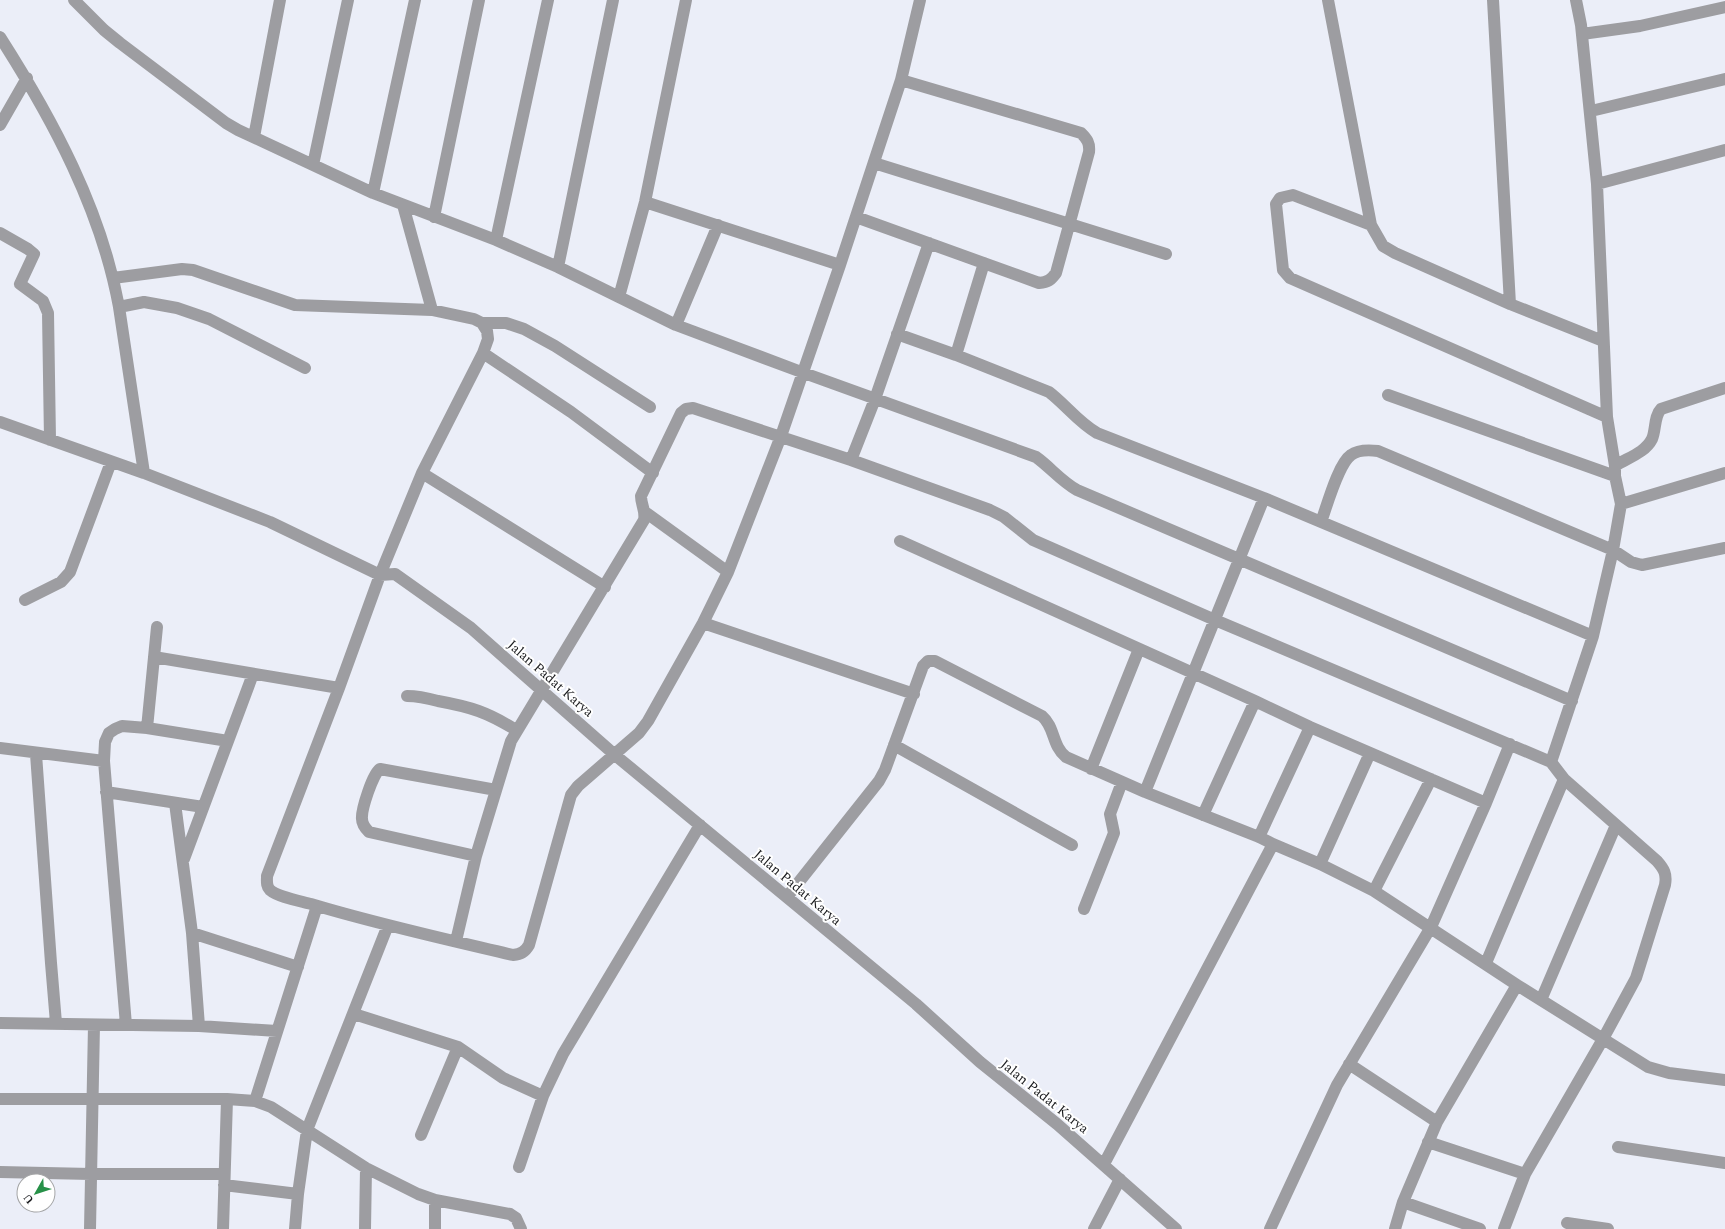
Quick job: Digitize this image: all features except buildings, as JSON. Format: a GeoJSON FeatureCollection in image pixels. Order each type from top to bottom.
{"type":"FeatureCollection","features":[{"type":"Feature","properties":{"kind":"street"},"geometry":{"type":"LineString","coordinates":[[74,0],[104,30],[120,43],[226,123],[313,165],[373,193],[496,240],[558,267],[676,325],[1036,457],[1065,483],[1076,490],[1572,701]]}},
{"type":"Feature","properties":{"kind":"street"},"geometry":{"type":"LineString","coordinates":[[254,137],[280,0]]}},
{"type":"Feature","properties":{"kind":"street"},"geometry":{"type":"LineString","coordinates":[[313,165],[348,0]]}},
{"type":"Feature","properties":{"kind":"street"},"geometry":{"type":"LineString","coordinates":[[373,193],[415,0]]}},
{"type":"Feature","properties":{"kind":"street"},"geometry":{"type":"LineString","coordinates":[[434,217],[479,0]]}},
{"type":"Feature","properties":{"kind":"street"},"geometry":{"type":"LineString","coordinates":[[496,240],[548,0]]}},
{"type":"Feature","properties":{"kind":"street"},"geometry":{"type":"LineString","coordinates":[[558,267],[613,0]]}},
{"type":"Feature","properties":{"kind":"street"},"geometry":{"type":"LineString","coordinates":[[619,297],[644,202],[686,0]]}},
{"type":"Feature","properties":{"kind":"street"},"geometry":{"type":"LineString","coordinates":[[482,323],[487,330],[488,339],[483,353],[422,473],[380,575],[339,688],[267,876],[266,883],[269,889],[276,893],[317,906],[388,925],[513,955],[526,951],[529,945],[571,795],[578,786],[639,733],[648,721],[703,623],[728,572],[804,373],[901,80],[920,0]]}},
{"type":"Feature","properties":{"kind":"street"},"geometry":{"type":"LineString","coordinates":[[1328,0],[1371,225],[1383,246],[1395,253],[1510,304],[1603,341]]}},
{"type":"Feature","properties":{"kind":"street"},"geometry":{"type":"LineString","coordinates":[[1493,0],[1510,304]]}},
{"type":"Feature","properties":{"kind":"street"},"geometry":{"type":"LineString","coordinates":[[1551,762],[1593,636],[1613,550],[1621,504],[1607,417],[1597,184],[1582,34],[1576,0]]}},
{"type":"Feature","properties":{"kind":"street"},"geometry":{"type":"LineString","coordinates":[[1582,34],[1640,26],[1725,7]]}},
{"type":"Feature","properties":{"kind":"street"},"geometry":{"type":"LineString","coordinates":[[0,37],[27,78],[72,161],[103,240],[119,307],[144,473]]}},
{"type":"Feature","properties":{"kind":"street"},"geometry":{"type":"LineString","coordinates":[[0,125],[27,78]]}},
{"type":"Feature","properties":{"kind":"street"},"geometry":{"type":"LineString","coordinates":[[1590,112],[1725,79]]}},
{"type":"Feature","properties":{"kind":"street"},"geometry":{"type":"LineString","coordinates":[[856,217],[1039,283],[1047,282],[1052,279],[1056,273],[1089,152],[1090,145],[1087,138],[1080,133],[901,80]]}},
{"type":"Feature","properties":{"kind":"street"},"geometry":{"type":"LineString","coordinates":[[1597,184],[1725,150]]}},
{"type":"Feature","properties":{"kind":"street"},"geometry":{"type":"LineString","coordinates":[[874,163],[1166,254]]}},
{"type":"Feature","properties":{"kind":"street"},"geometry":{"type":"LineString","coordinates":[[1371,225],[1293,195],[1280,198],[1276,204],[1283,270],[1290,278],[1607,417]]}},
{"type":"Feature","properties":{"kind":"street"},"geometry":{"type":"LineString","coordinates":[[644,202],[840,265]]}},
{"type":"Feature","properties":{"kind":"street"},"geometry":{"type":"LineString","coordinates":[[403,205],[432,310]]}},
{"type":"Feature","properties":{"kind":"street"},"geometry":{"type":"LineString","coordinates":[[676,325],[718,225]]}},
{"type":"Feature","properties":{"kind":"street"},"geometry":{"type":"LineString","coordinates":[[0,234],[28,248],[34,254],[20,284],[43,301],[48,313],[50,440]]}},
{"type":"Feature","properties":{"kind":"street"},"geometry":{"type":"LineString","coordinates":[[851,460],[875,399],[929,243]]}},
{"type":"Feature","properties":{"kind":"street"},"geometry":{"type":"LineString","coordinates":[[956,355],[984,263]]}},
{"type":"Feature","properties":{"kind":"street"},"geometry":{"type":"LineString","coordinates":[[113,278],[182,269],[193,270],[203,272],[295,305],[432,310],[474,319],[482,323],[506,323],[524,329],[555,346],[650,407]]}},
{"type":"Feature","properties":{"kind":"street"},"geometry":{"type":"LineString","coordinates":[[119,307],[144,302],[177,308],[209,319],[305,368]]}},
{"type":"Feature","properties":{"kind":"street"},"geometry":{"type":"LineString","coordinates":[[897,334],[956,355],[1049,392],[1061,402],[1078,421],[1097,433],[1264,498],[1593,636]]}},
{"type":"Feature","properties":{"kind":"street"},"geometry":{"type":"LineString","coordinates":[[483,353],[571,412],[653,473]]}},
{"type":"Feature","properties":{"kind":"street"},"geometry":{"type":"LineString","coordinates":[[1615,471],[1648,444],[1654,433],[1658,414],[1661,409],[1725,388]]}},
{"type":"Feature","properties":{"kind":"street"},"geometry":{"type":"LineString","coordinates":[[1388,395],[1615,471]]}},
{"type":"Feature","properties":{"kind":"street"},"geometry":{"type":"LineString","coordinates":[[728,572],[645,512],[641,503],[641,496],[682,413],[686,409],[693,408],[781,436],[990,510],[1004,517],[1033,540],[1215,620],[1551,762],[1564,779],[1657,861],[1664,868],[1666,876],[1665,885],[1636,978],[1603,1039],[1525,1174],[1504,1229]]}},
{"type":"Feature","properties":{"kind":"street"},"geometry":{"type":"LineString","coordinates":[[0,422],[144,473],[270,522],[380,575]]}},
{"type":"Feature","properties":{"kind":"street"},"geometry":{"type":"LineString","coordinates":[[1321,522],[1342,464],[1352,454],[1366,450],[1378,451],[1613,550],[1631,562],[1642,565],[1725,548]]}},
{"type":"Feature","properties":{"kind":"street"},"geometry":{"type":"LineString","coordinates":[[25,600],[61,582],[70,572],[111,462]]}},
{"type":"Feature","properties":{"kind":"street"},"geometry":{"type":"LineString","coordinates":[[422,473],[605,587]]}},
{"type":"Feature","properties":{"kind":"street"},"geometry":{"type":"LineString","coordinates":[[1621,504],[1725,473]]}},
{"type":"Feature","properties":{"kind":"street"},"geometry":{"type":"LineString","coordinates":[[1145,792],[1264,498]]}},
{"type":"Feature","properties":{"kind":"street"},"geometry":{"type":"LineString","coordinates":[[456,941],[476,856],[511,741],[541,689],[605,587],[644,520],[645,512]]}},
{"type":"Feature","properties":{"kind":"street"},"geometry":{"type":"LineString","coordinates":[[900,541],[1370,754],[1486,803]]}},
{"type":"Feature","properties":{"kind":"street","name":"Jalan Padat Karya"},"geometry":{"type":"LineString","coordinates":[[380,575],[395,574],[471,628],[615,754],[916,1004],[980,1062],[1104,1164],[1176,1229]]}},
{"type":"Feature","properties":{"kind":"street"},"geometry":{"type":"LineString","coordinates":[[703,623],[914,694]]}},
{"type":"Feature","properties":{"kind":"street"},"geometry":{"type":"LineString","coordinates":[[146,728],[157,627]]}},
{"type":"Feature","properties":{"kind":"street"},"geometry":{"type":"LineString","coordinates":[[1091,769],[1139,649]]}},
{"type":"Feature","properties":{"kind":"street"},"geometry":{"type":"LineString","coordinates":[[154,657],[339,688]]}},
{"type":"Feature","properties":{"kind":"street"},"geometry":{"type":"LineString","coordinates":[[787,897],[870,793],[885,770],[923,666],[928,661],[935,661],[1042,716],[1047,720],[1060,752],[1066,757],[1145,792],[1259,837],[1320,864],[1374,891],[1486,963],[1517,985],[1648,1067],[1669,1073],[1725,1080]]}},
{"type":"Feature","properties":{"kind":"street"},"geometry":{"type":"LineString","coordinates":[[183,862],[253,674]]}},
{"type":"Feature","properties":{"kind":"street"},"geometry":{"type":"LineString","coordinates":[[407,696],[416,696],[466,706],[486,713],[516,730]]}},
{"type":"Feature","properties":{"kind":"street"},"geometry":{"type":"LineString","coordinates":[[1203,815],[1255,701]]}},
{"type":"Feature","properties":{"kind":"street"},"geometry":{"type":"LineString","coordinates":[[126,1025],[106,792],[104,761],[105,742],[109,733],[115,728],[122,726],[146,728],[228,741]]}},
{"type":"Feature","properties":{"kind":"street"},"geometry":{"type":"LineString","coordinates":[[1259,837],[1310,727]]}},
{"type":"Feature","properties":{"kind":"street"},"geometry":{"type":"LineString","coordinates":[[1270,1229],[1337,1085],[1431,927],[1486,803],[1510,744]]}},
{"type":"Feature","properties":{"kind":"street"},"geometry":{"type":"LineString","coordinates":[[894,745],[1072,845]]}},
{"type":"Feature","properties":{"kind":"street"},"geometry":{"type":"LineString","coordinates":[[0,748],[36,754],[104,761]]}},
{"type":"Feature","properties":{"kind":"street"},"geometry":{"type":"LineString","coordinates":[[36,754],[56,1024]]}},
{"type":"Feature","properties":{"kind":"street"},"geometry":{"type":"LineString","coordinates":[[1320,864],[1370,754]]}},
{"type":"Feature","properties":{"kind":"street"},"geometry":{"type":"LineString","coordinates":[[476,856],[368,832],[362,820],[363,810],[376,771],[380,770],[496,790]]}},
{"type":"Feature","properties":{"kind":"street"},"geometry":{"type":"LineString","coordinates":[[1374,891],[1431,779]]}},
{"type":"Feature","properties":{"kind":"street"},"geometry":{"type":"LineString","coordinates":[[1486,963],[1564,779]]}},
{"type":"Feature","properties":{"kind":"street"},"geometry":{"type":"LineString","coordinates":[[1084,909],[1114,833],[1110,814],[1122,782]]}},
{"type":"Feature","properties":{"kind":"street"},"geometry":{"type":"LineString","coordinates":[[106,792],[203,807]]}},
{"type":"Feature","properties":{"kind":"street"},"geometry":{"type":"LineString","coordinates":[[176,803],[192,933],[199,1026]]}},
{"type":"Feature","properties":{"kind":"street"},"geometry":{"type":"LineString","coordinates":[[519,1167],[544,1096],[563,1054],[700,825]]}},
{"type":"Feature","properties":{"kind":"street"},"geometry":{"type":"LineString","coordinates":[[1541,1000],[1616,825]]}},
{"type":"Feature","properties":{"kind":"street"},"geometry":{"type":"LineString","coordinates":[[1104,1164],[1273,844]]}},
{"type":"Feature","properties":{"kind":"street"},"geometry":{"type":"LineString","coordinates":[[255,1101],[317,906]]}},
{"type":"Feature","properties":{"kind":"street"},"geometry":{"type":"LineString","coordinates":[[296,1229],[298,1194],[307,1130],[388,925]]}},
{"type":"Feature","properties":{"kind":"street"},"geometry":{"type":"LineString","coordinates":[[192,933],[298,967]]}},
{"type":"Feature","properties":{"kind":"street"},"geometry":{"type":"LineString","coordinates":[[1395,1229],[1402,1202],[1437,1122],[1517,985]]}},
{"type":"Feature","properties":{"kind":"street"},"geometry":{"type":"LineString","coordinates":[[354,1014],[458,1047],[503,1078],[544,1096]]}},
{"type":"Feature","properties":{"kind":"street"},"geometry":{"type":"LineString","coordinates":[[0,1023],[199,1026],[277,1031]]}},
{"type":"Feature","properties":{"kind":"street"},"geometry":{"type":"LineString","coordinates":[[90,1229],[94,1024]]}},
{"type":"Feature","properties":{"kind":"street"},"geometry":{"type":"LineString","coordinates":[[421,1135],[458,1047]]}},
{"type":"Feature","properties":{"kind":"street"},"geometry":{"type":"LineString","coordinates":[[1349,1064],[1437,1122]]}},
{"type":"Feature","properties":{"kind":"street"},"geometry":{"type":"LineString","coordinates":[[0,1099],[226,1099],[255,1101],[281,1112],[366,1168],[418,1194],[435,1200],[510,1214],[516,1218],[521,1229]]}},
{"type":"Feature","properties":{"kind":"street"},"geometry":{"type":"LineString","coordinates":[[223,1229],[226,1099]]}},
{"type":"Feature","properties":{"kind":"street"},"geometry":{"type":"LineString","coordinates":[[1428,1142],[1525,1174]]}},
{"type":"Feature","properties":{"kind":"street"},"geometry":{"type":"LineString","coordinates":[[1618,1147],[1725,1163]]}},
{"type":"Feature","properties":{"kind":"street"},"geometry":{"type":"LineString","coordinates":[[365,1229],[366,1168]]}},
{"type":"Feature","properties":{"kind":"street"},"geometry":{"type":"LineString","coordinates":[[0,1172],[224,1179],[298,1194]]}},
{"type":"Feature","properties":{"kind":"street"},"geometry":{"type":"LineString","coordinates":[[1094,1229],[1120,1179]]}},
{"type":"Feature","properties":{"kind":"street"},"geometry":{"type":"LineString","coordinates":[[435,1200],[435,1229]]}},
{"type":"Feature","properties":{"kind":"street"},"geometry":{"type":"LineString","coordinates":[[1402,1202],[1480,1229]]}},
{"type":"Feature","properties":{"kind":"street"},"geometry":{"type":"LineString","coordinates":[[1567,1223],[1608,1229]]}}]}
